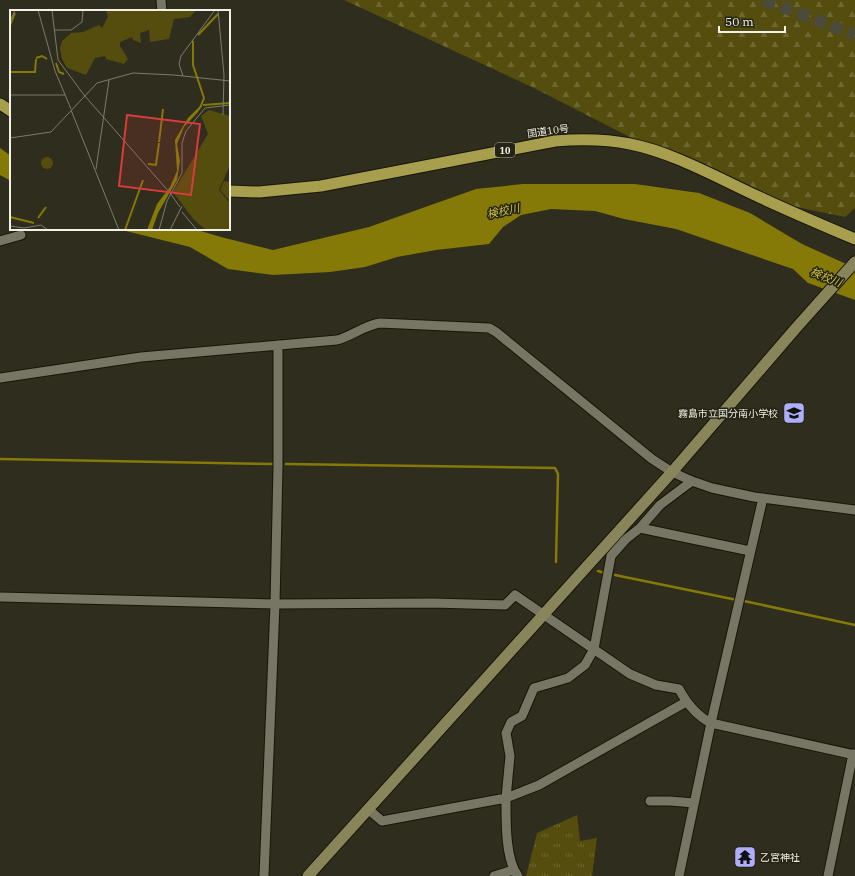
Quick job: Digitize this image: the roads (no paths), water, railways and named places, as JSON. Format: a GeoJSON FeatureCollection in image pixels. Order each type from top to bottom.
{"type":"FeatureCollection","features":[{"type":"Feature","properties":{"kind":"highway"},"geometry":{"type":"LineString","coordinates":[[0,104],[10,110]]}},
{"type":"Feature","properties":{"kind":"highway","name":"国道10号"},"geometry":{"type":"LineString","coordinates":[[230,191],[259,192],[321,186],[555,141],[580,139],[610,141],[632,144],[673,158],[855,239]]}},
{"type":"Feature","properties":{"kind":"main road"},"geometry":{"type":"LineString","coordinates":[[308,876],[672,472],[855,262]]}},
{"type":"Feature","properties":{"kind":"street"},"geometry":{"type":"LineString","coordinates":[[161,0],[162,10]]}},
{"type":"Feature","properties":{"kind":"street"},"geometry":{"type":"LineString","coordinates":[[0,241],[21,235]]}},
{"type":"Feature","properties":{"kind":"street"},"geometry":{"type":"LineString","coordinates":[[0,378],[141,357],[337,340],[345,338],[374,324],[380,323],[489,328],[496,332],[652,459],[672,472],[692,482],[754,497],[855,510]]}},
{"type":"Feature","properties":{"kind":"street"},"geometry":{"type":"LineString","coordinates":[[264,876],[275,604],[278,466],[278,345]]}},
{"type":"Feature","properties":{"kind":"street"},"geometry":{"type":"LineString","coordinates":[[494,876],[516,873],[506,834],[506,798],[510,756],[506,733],[511,722],[522,716],[534,688],[568,678],[584,665],[594,649],[611,556],[626,539],[640,528],[660,505],[692,482]]}},
{"type":"Feature","properties":{"kind":"street"},"geometry":{"type":"LineString","coordinates":[[679,876],[711,723],[763,498]]}},
{"type":"Feature","properties":{"kind":"street"},"geometry":{"type":"LineString","coordinates":[[640,528],[750,551]]}},
{"type":"Feature","properties":{"kind":"street"},"geometry":{"type":"LineString","coordinates":[[0,598],[275,604],[433,603],[505,605],[515,595],[630,674],[656,685],[678,689],[686,702],[711,723],[854,755],[828,876]]}},
{"type":"Feature","properties":{"kind":"street"},"geometry":{"type":"LineString","coordinates":[[368,809],[382,821],[506,798],[539,785],[686,702]]}},
{"type":"Feature","properties":{"kind":"street"},"geometry":{"type":"LineString","coordinates":[[650,801],[694,803]]}},
{"type":"Feature","properties":{"kind":"water"},"geometry":{"type":"Polygon","coordinates":[[[0,148],[10,155],[10,180],[0,175],[0,148]]]}},
{"type":"Feature","properties":{"kind":"water","name":"検校川"},"geometry":{"type":"Polygon","coordinates":[[[523,184],[635,184],[699,193],[750,213],[802,244],[855,268],[855,300],[808,283],[793,269],[676,229],[624,219],[595,211],[551,209],[521,215],[503,227],[489,244],[436,250],[397,257],[365,267],[330,272],[273,275],[228,269],[190,247],[122,230],[197,230],[273,250],[369,227],[476,189],[523,184]]]}},
{"type":"Feature","properties":{"kind":"waterway"},"geometry":{"type":"LineString","coordinates":[[0,459],[274,464]]}},
{"type":"Feature","properties":{"kind":"waterway"},"geometry":{"type":"LineString","coordinates":[[286,464],[555,468],[558,474],[556,562]]}},
{"type":"Feature","properties":{"kind":"waterway"},"geometry":{"type":"LineString","coordinates":[[598,571],[605,573]]}},
{"type":"Feature","properties":{"kind":"waterway"},"geometry":{"type":"LineString","coordinates":[[615,575],[737,600]]}},
{"type":"Feature","properties":{"kind":"waterway"},"geometry":{"type":"LineString","coordinates":[[744,601],[855,625]]}},
{"type":"Feature","properties":{"kind":"tunnel"},"geometry":{"type":"LineString","coordinates":[[764,0],[855,35]]}},
{"type":"Feature","properties":{"kind":"place","name":"霧島市立国分南小学校"},"geometry":{"type":"Point","coordinates":[794,413]}},
{"type":"Feature","properties":{"kind":"place","name":"乙宮神社"},"geometry":{"type":"Point","coordinates":[745,857]}}]}
